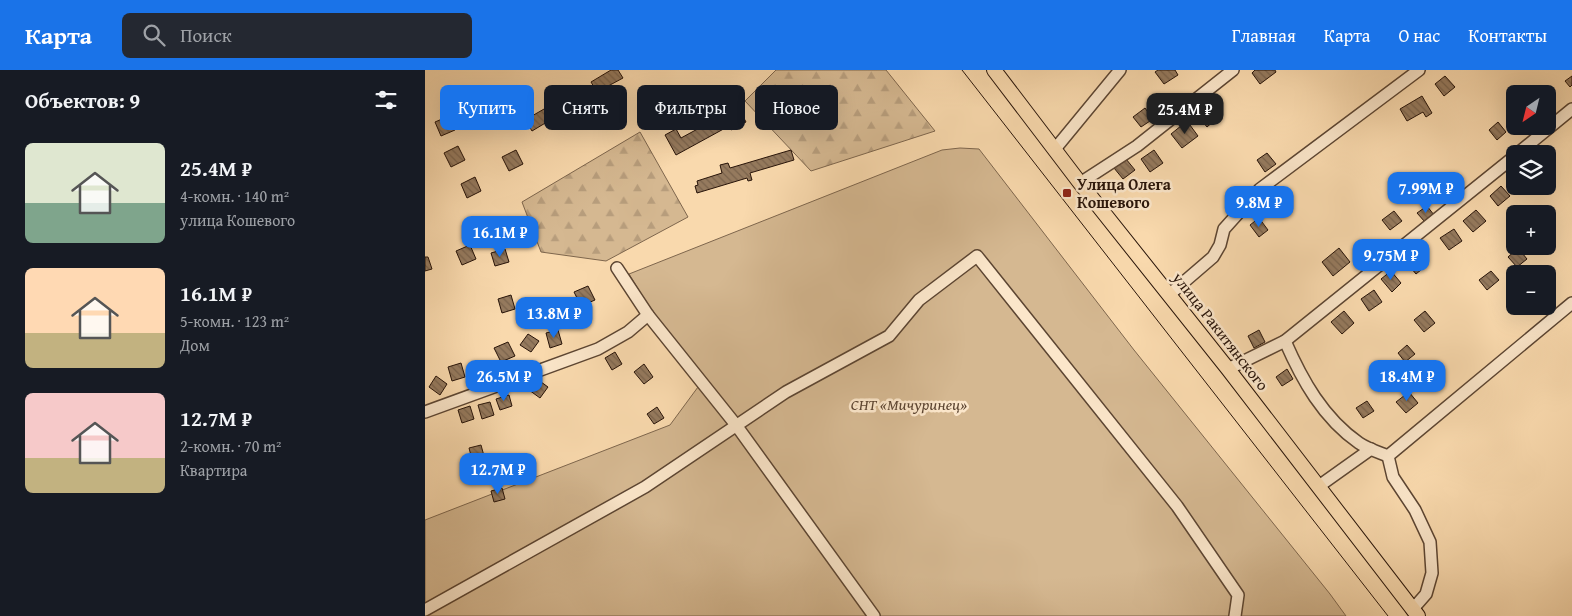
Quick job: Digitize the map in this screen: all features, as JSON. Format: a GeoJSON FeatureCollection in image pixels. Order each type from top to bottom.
{"type":"FeatureCollection","features":[{"type":"Feature","properties":{"kind":"main road","name":"улица Ракитянского"},"geometry":{"type":"LineString","coordinates":[[994,70],[1080,183],[1170,294],[1319,486],[1415,613]]}},
{"type":"Feature","properties":{"kind":"street"},"geometry":{"type":"LineString","coordinates":[[1055,149],[1120,70]]}},
{"type":"Feature","properties":{"kind":"street"},"geometry":{"type":"LineString","coordinates":[[1080,183],[1137,146],[1233,70]]}},
{"type":"Feature","properties":{"kind":"street"},"geometry":{"type":"LineString","coordinates":[[1170,294],[1213,257],[1220,245],[1223,229],[1260,189],[1419,70]]}},
{"type":"Feature","properties":{"kind":"street"},"geometry":{"type":"LineString","coordinates":[[1528,145],[1572,109]]}},
{"type":"Feature","properties":{"kind":"street"},"geometry":{"type":"LineString","coordinates":[[1228,369],[1285,341],[1506,163]]}},
{"type":"Feature","properties":{"kind":"street"},"geometry":{"type":"LineString","coordinates":[[425,610],[645,487],[786,392],[889,336],[919,300],[977,256],[1177,506],[1238,595],[1235,616]]}},
{"type":"Feature","properties":{"kind":"street"},"geometry":{"type":"LineString","coordinates":[[617,268],[648,315],[736,425],[874,616]]}},
{"type":"Feature","properties":{"kind":"street"},"geometry":{"type":"LineString","coordinates":[[1388,456],[1572,303]]}},
{"type":"Feature","properties":{"kind":"street"},"geometry":{"type":"LineString","coordinates":[[425,412],[598,349],[628,332],[648,315]]}},
{"type":"Feature","properties":{"kind":"street"},"geometry":{"type":"LineString","coordinates":[[1285,341],[1308,390],[1336,424],[1360,444],[1388,456]]}},
{"type":"Feature","properties":{"kind":"street"},"geometry":{"type":"LineString","coordinates":[[1319,486],[1371,449]]}},
{"type":"Feature","properties":{"kind":"street"},"geometry":{"type":"LineString","coordinates":[[1388,456],[1393,477],[1415,510],[1430,542],[1432,573],[1426,594],[1415,613]]}},
{"type":"Feature","properties":{"kind":"green space"},"geometry":{"type":"Polygon","coordinates":[[[776,70],[886,70],[935,131],[811,171],[772,130],[838,130],[838,85],[761,85],[776,70]]]}},
{"type":"Feature","properties":{"kind":"green space"},"geometry":{"type":"Polygon","coordinates":[[[755,91],[755,112],[745,101],[755,91]]]}},
{"type":"Feature","properties":{"kind":"green space"},"geometry":{"type":"Polygon","coordinates":[[[640,132],[688,217],[606,261],[541,252],[522,202],[640,132]]]}},
{"type":"Feature","properties":{"kind":"green space","name":"СНТ «Мичуринец»"},"geometry":{"type":"Polygon","coordinates":[[[960,148],[979,149],[1134,350],[1346,616],[425,616],[425,520],[670,425],[698,387],[629,274],[942,150],[960,148]]]}},
{"type":"Feature","properties":{"kind":"building"},"geometry":{"type":"Polygon","coordinates":[[[611,70],[618,70],[623,78],[610,85],[593,85],[591,82],[611,70]]]}},
{"type":"Feature","properties":{"kind":"building"},"geometry":{"type":"Polygon","coordinates":[[[1158,70],[1175,70],[1178,75],[1164,84],[1155,72],[1158,70]]]}},
{"type":"Feature","properties":{"kind":"building"},"geometry":{"type":"Polygon","coordinates":[[[1255,70],[1275,70],[1276,72],[1260,84],[1252,73],[1255,70]]]}},
{"type":"Feature","properties":{"kind":"building"},"geometry":{"type":"Polygon","coordinates":[[[1445,76],[1455,87],[1444,96],[1435,84],[1445,76]]]}},
{"type":"Feature","properties":{"kind":"building"},"geometry":{"type":"Polygon","coordinates":[[[1572,76],[1572,85],[1570,87],[1565,81],[1572,76]]]}},
{"type":"Feature","properties":{"kind":"building"},"geometry":{"type":"Polygon","coordinates":[[[1422,96],[1432,113],[1426,117],[1423,112],[1407,121],[1400,109],[1422,96]]]}},
{"type":"Feature","properties":{"kind":"building"},"geometry":{"type":"Polygon","coordinates":[[[1210,100],[1222,114],[1207,127],[1195,112],[1210,100]]]}},
{"type":"Feature","properties":{"kind":"building"},"geometry":{"type":"Polygon","coordinates":[[[1145,108],[1153,119],[1141,127],[1133,117],[1145,108]]]}},
{"type":"Feature","properties":{"kind":"building"},"geometry":{"type":"Polygon","coordinates":[[[544,109],[544,124],[534,130],[534,115],[544,109]]]}},
{"type":"Feature","properties":{"kind":"building"},"geometry":{"type":"Polygon","coordinates":[[[440,120],[440,130],[455,130],[441,136],[435,122],[440,120]]]}},
{"type":"Feature","properties":{"kind":"building"},"geometry":{"type":"Polygon","coordinates":[[[1187,121],[1198,136],[1182,148],[1171,134],[1187,121]]]}},
{"type":"Feature","properties":{"kind":"building"},"geometry":{"type":"Polygon","coordinates":[[[1498,122],[1506,132],[1497,140],[1489,130],[1498,122]]]}},
{"type":"Feature","properties":{"kind":"building"},"geometry":{"type":"Polygon","coordinates":[[[677,130],[681,138],[696,130],[722,130],[676,155],[665,135],[677,130]]]}},
{"type":"Feature","properties":{"kind":"building"},"geometry":{"type":"Polygon","coordinates":[[[458,146],[465,160],[451,167],[444,153],[458,146]]]}},
{"type":"Feature","properties":{"kind":"building"},"geometry":{"type":"Polygon","coordinates":[[[516,150],[523,164],[509,171],[502,157],[516,150]]]}},
{"type":"Feature","properties":{"kind":"building"},"geometry":{"type":"Polygon","coordinates":[[[791,150],[794,160],[750,173],[752,180],[748,181],[747,178],[697,193],[695,186],[698,185],[697,181],[722,173],[720,165],[728,163],[730,168],[791,150]]]}},
{"type":"Feature","properties":{"kind":"building"},"geometry":{"type":"Polygon","coordinates":[[[1154,150],[1163,163],[1150,172],[1141,159],[1154,150]]]}},
{"type":"Feature","properties":{"kind":"building"},"geometry":{"type":"Polygon","coordinates":[[[1267,153],[1276,164],[1265,172],[1257,160],[1267,153]]]}},
{"type":"Feature","properties":{"kind":"building"},"geometry":{"type":"Polygon","coordinates":[[[1126,159],[1135,170],[1123,179],[1114,168],[1126,159]]]}},
{"type":"Feature","properties":{"kind":"building"},"geometry":{"type":"Polygon","coordinates":[[[475,177],[481,191],[467,198],[461,184],[475,177]]]}},
{"type":"Feature","properties":{"kind":"building"},"geometry":{"type":"Polygon","coordinates":[[[1501,186],[1506,192],[1506,195],[1510,196],[1498,206],[1490,196],[1501,186]]]}},
{"type":"Feature","properties":{"kind":"building"},"geometry":{"type":"Polygon","coordinates":[[[1427,206],[1434,215],[1425,222],[1417,213],[1427,206]]]}},
{"type":"Feature","properties":{"kind":"building"},"geometry":{"type":"Polygon","coordinates":[[[1476,210],[1486,221],[1473,232],[1463,221],[1476,210]]]}},
{"type":"Feature","properties":{"kind":"building"},"geometry":{"type":"Polygon","coordinates":[[[1394,211],[1402,221],[1390,230],[1382,220],[1394,211]]]}},
{"type":"Feature","properties":{"kind":"building"},"geometry":{"type":"Polygon","coordinates":[[[1259,218],[1268,230],[1259,237],[1250,225],[1259,218]]]}},
{"type":"Feature","properties":{"kind":"building"},"geometry":{"type":"Polygon","coordinates":[[[1454,229],[1462,241],[1449,250],[1440,238],[1454,229]]]}},
{"type":"Feature","properties":{"kind":"building"},"geometry":{"type":"Polygon","coordinates":[[[470,245],[476,259],[462,265],[456,251],[470,245]]]}},
{"type":"Feature","properties":{"kind":"building"},"geometry":{"type":"Polygon","coordinates":[[[1339,248],[1350,262],[1333,276],[1322,262],[1339,248]]]}},
{"type":"Feature","properties":{"kind":"building"},"geometry":{"type":"Polygon","coordinates":[[[505,249],[509,262],[495,266],[491,253],[505,249]]]}},
{"type":"Feature","properties":{"kind":"building"},"geometry":{"type":"Polygon","coordinates":[[[1417,253],[1427,265],[1416,274],[1406,262],[1417,253]]]}},
{"type":"Feature","properties":{"kind":"building"},"geometry":{"type":"Polygon","coordinates":[[[1510,255],[1524,255],[1527,259],[1520,265],[1515,265],[1508,257],[1510,255]]]}},
{"type":"Feature","properties":{"kind":"building"},"geometry":{"type":"Polygon","coordinates":[[[425,257],[428,257],[432,269],[425,271],[425,257]]]}},
{"type":"Feature","properties":{"kind":"building"},"geometry":{"type":"Polygon","coordinates":[[[1391,271],[1401,283],[1392,292],[1381,279],[1391,271]]]}},
{"type":"Feature","properties":{"kind":"building"},"geometry":{"type":"Polygon","coordinates":[[[1491,271],[1499,280],[1487,290],[1479,280],[1491,271]]]}},
{"type":"Feature","properties":{"kind":"building"},"geometry":{"type":"Polygon","coordinates":[[[588,286],[595,300],[581,306],[574,292],[588,286]]]}},
{"type":"Feature","properties":{"kind":"building"},"geometry":{"type":"Polygon","coordinates":[[[1374,290],[1382,302],[1369,311],[1361,299],[1374,290]]]}},
{"type":"Feature","properties":{"kind":"building"},"geometry":{"type":"Polygon","coordinates":[[[511,295],[515,309],[502,313],[498,299],[511,295]]]}},
{"type":"Feature","properties":{"kind":"building"},"geometry":{"type":"Polygon","coordinates":[[[1344,311],[1354,323],[1342,334],[1331,322],[1344,311]]]}},
{"type":"Feature","properties":{"kind":"building"},"geometry":{"type":"Polygon","coordinates":[[[1425,311],[1435,323],[1424,332],[1414,320],[1425,311]]]}},
{"type":"Feature","properties":{"kind":"building"},"geometry":{"type":"Polygon","coordinates":[[[558,330],[562,344],[550,348],[546,333],[558,330]]]}},
{"type":"Feature","properties":{"kind":"building"},"geometry":{"type":"Polygon","coordinates":[[[1259,330],[1265,342],[1254,348],[1248,336],[1259,330]]]}},
{"type":"Feature","properties":{"kind":"building"},"geometry":{"type":"Polygon","coordinates":[[[528,334],[539,341],[531,352],[520,345],[528,334]]]}},
{"type":"Feature","properties":{"kind":"building"},"geometry":{"type":"Polygon","coordinates":[[[508,342],[515,356],[501,362],[494,348],[508,342]]]}},
{"type":"Feature","properties":{"kind":"building"},"geometry":{"type":"Polygon","coordinates":[[[1407,345],[1415,354],[1405,362],[1398,353],[1407,345]]]}},
{"type":"Feature","properties":{"kind":"building"},"geometry":{"type":"Polygon","coordinates":[[[615,352],[622,364],[612,370],[605,358],[615,352]]]}},
{"type":"Feature","properties":{"kind":"building"},"geometry":{"type":"Polygon","coordinates":[[[461,363],[465,377],[452,381],[448,367],[461,363]]]}},
{"type":"Feature","properties":{"kind":"building"},"geometry":{"type":"Polygon","coordinates":[[[644,364],[653,377],[644,384],[634,372],[644,364]]]}},
{"type":"Feature","properties":{"kind":"building"},"geometry":{"type":"Polygon","coordinates":[[[1287,369],[1293,379],[1282,386],[1276,377],[1287,369]]]}},
{"type":"Feature","properties":{"kind":"building"},"geometry":{"type":"Polygon","coordinates":[[[436,376],[447,384],[440,395],[429,387],[436,376]]]}},
{"type":"Feature","properties":{"kind":"building"},"geometry":{"type":"Polygon","coordinates":[[[537,379],[548,387],[540,398],[529,390],[537,379]]]}},
{"type":"Feature","properties":{"kind":"building"},"geometry":{"type":"Polygon","coordinates":[[[1409,392],[1418,403],[1406,413],[1396,402],[1409,392]]]}},
{"type":"Feature","properties":{"kind":"building"},"geometry":{"type":"Polygon","coordinates":[[[509,395],[512,406],[500,410],[496,399],[509,395]]]}},
{"type":"Feature","properties":{"kind":"building"},"geometry":{"type":"Polygon","coordinates":[[[1367,401],[1374,411],[1363,418],[1356,408],[1367,401]]]}},
{"type":"Feature","properties":{"kind":"building"},"geometry":{"type":"Polygon","coordinates":[[[490,402],[494,415],[482,419],[478,405],[490,402]]]}},
{"type":"Feature","properties":{"kind":"building"},"geometry":{"type":"Polygon","coordinates":[[[470,406],[474,419],[462,423],[458,410],[470,406]]]}},
{"type":"Feature","properties":{"kind":"building"},"geometry":{"type":"Polygon","coordinates":[[[657,407],[664,418],[654,424],[647,414],[657,407]]]}},
{"type":"Feature","properties":{"kind":"building"},"geometry":{"type":"Polygon","coordinates":[[[481,445],[487,467],[475,471],[469,448],[481,445]]]}},
{"type":"Feature","properties":{"kind":"building"},"geometry":{"type":"Polygon","coordinates":[[[502,488],[505,499],[494,502],[491,491],[502,488]]]}},
{"type":"Feature","properties":{"kind":"tram line"},"geometry":{"type":"LineString","coordinates":[[962,70],[1388,616]]}},
{"type":"Feature","properties":{"kind":"place","name":"Улица Олега Кошевого"},"geometry":{"type":"Point","coordinates":[1067,193]}}]}
